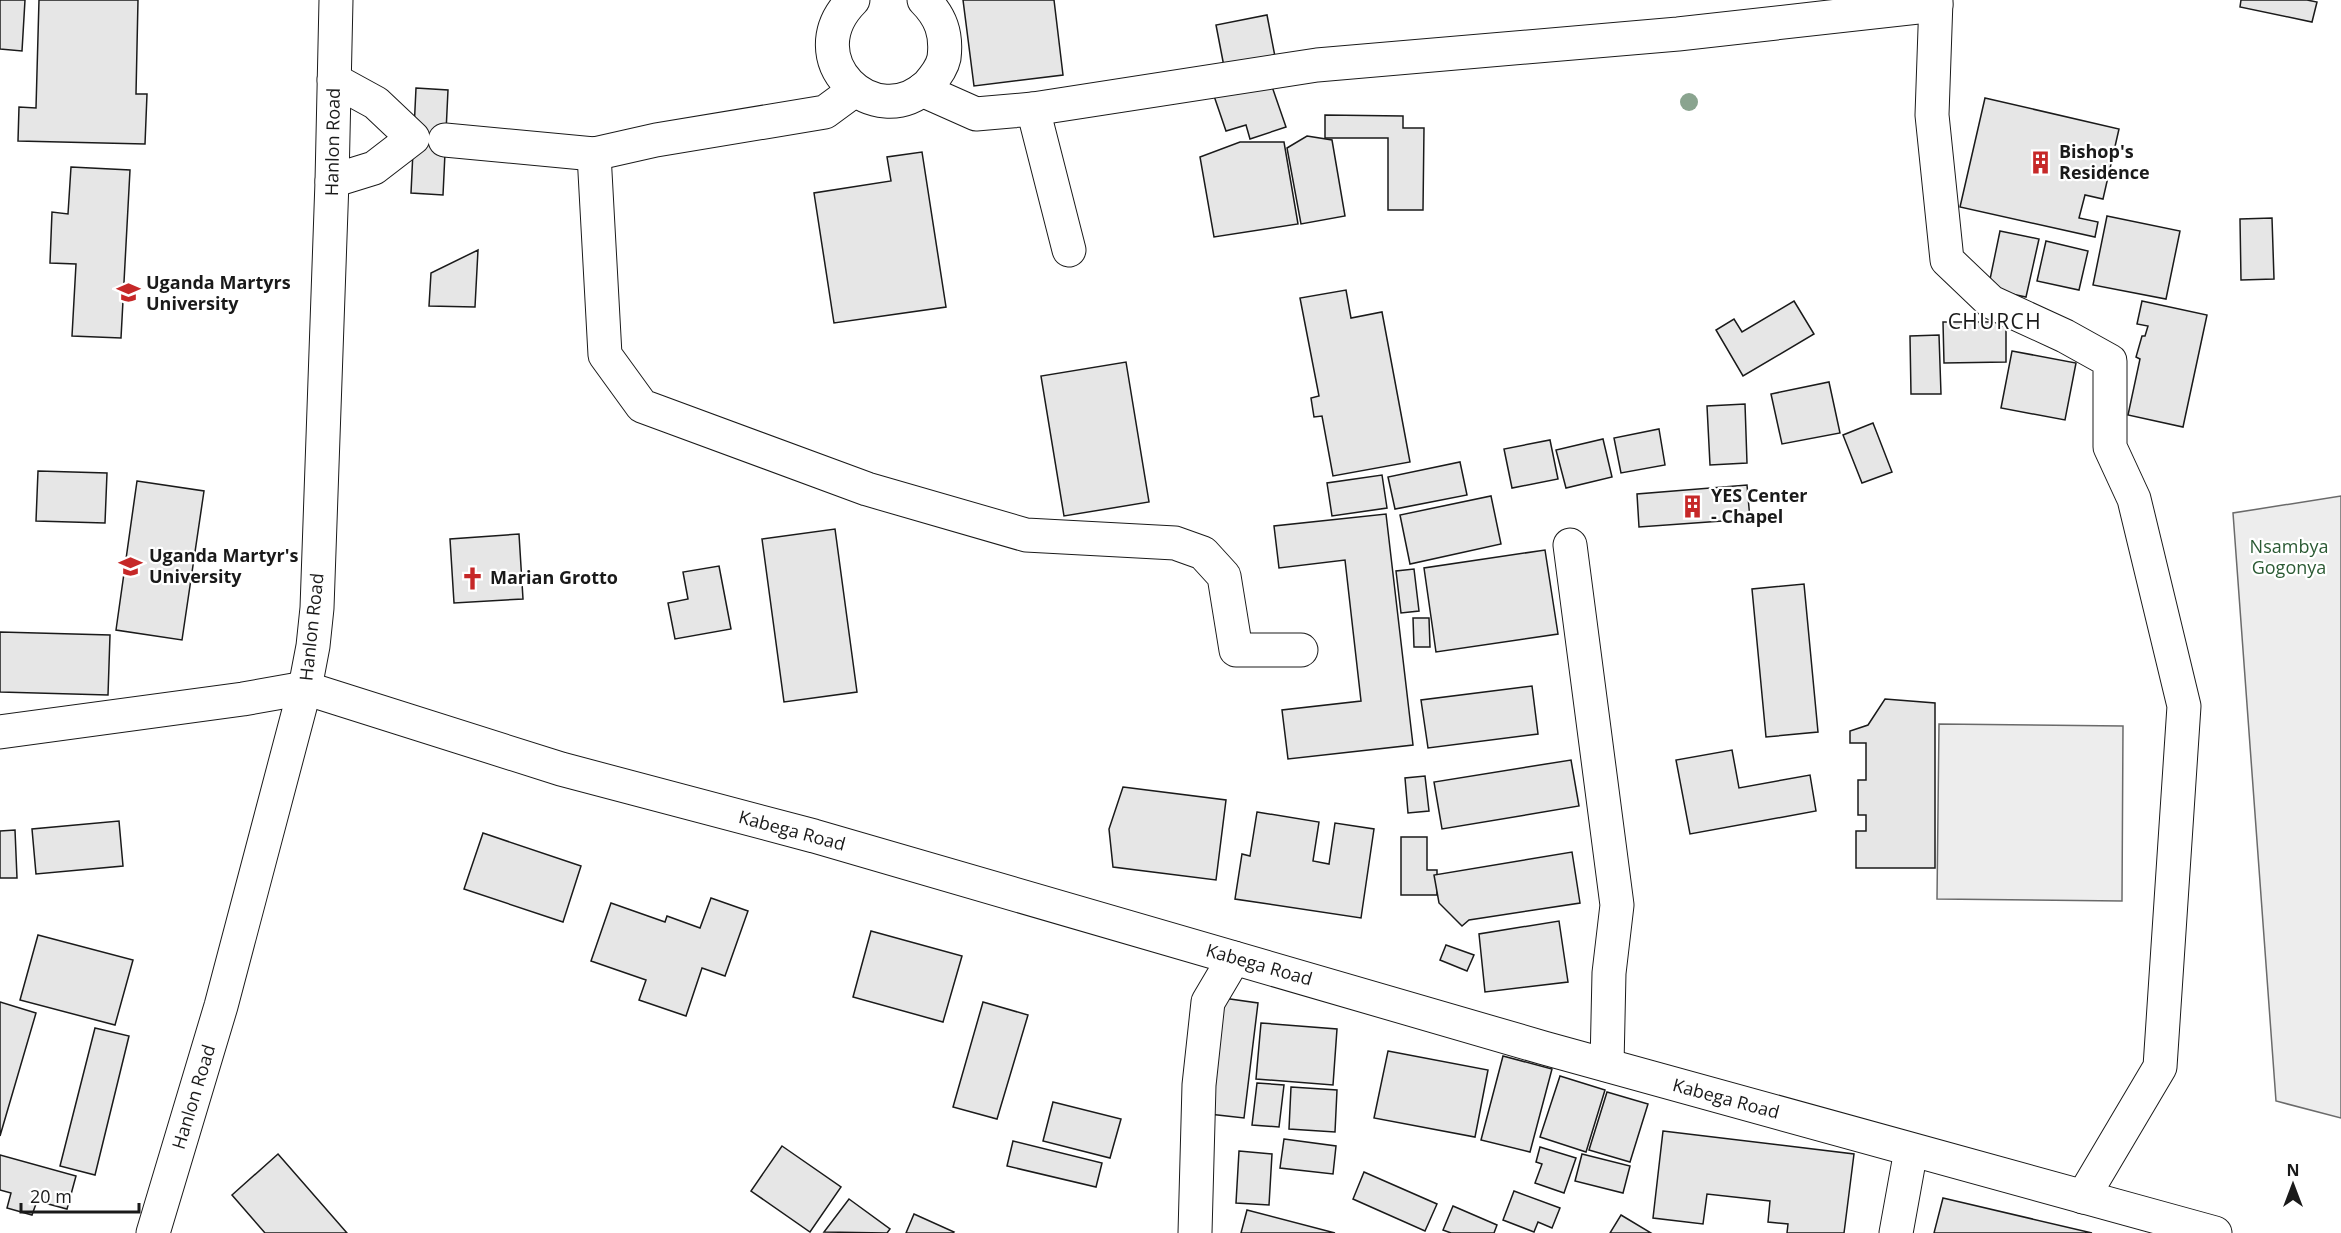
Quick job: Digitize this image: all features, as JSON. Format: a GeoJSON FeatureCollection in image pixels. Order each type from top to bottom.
{"type":"FeatureCollection","features":[{"type":"Feature","properties":{"kind":"street","name":"Hanlon Road"},"geometry":{"type":"LineString","coordinates":[[153,1233],[221,1006],[305,688],[313,646],[317,608],[336,0]]}},
{"type":"Feature","properties":{"kind":"street"},"geometry":{"type":"LineString","coordinates":[[853,0],[842,11],[834,26],[831,44],[834,61],[842,77],[855,90],[871,98],[889,101],[906,98],[922,90],[935,78],[943,62],[946,44],[943,26],[935,11],[924,0]]}},
{"type":"Feature","properties":{"kind":"street"},"geometry":{"type":"LineString","coordinates":[[922,90],[976,114],[1033,110],[1317,65],[1678,34],[1936,3],[1932,115],[1947,260],[1991,302],[2065,336],[2110,361],[2110,447],[2134,499],[2184,706],[2160,1067],[2083,1197]]}},
{"type":"Feature","properties":{"kind":"street"},"geometry":{"type":"LineString","coordinates":[[332,181],[374,168],[413,138],[376,103],[334,81]]}},
{"type":"Feature","properties":{"kind":"street"},"geometry":{"type":"LineString","coordinates":[[445,140],[594,154],[656,140],[825,112],[855,90]]}},
{"type":"Feature","properties":{"kind":"street"},"geometry":{"type":"LineString","coordinates":[[1033,110],[1069,250]]}},
{"type":"Feature","properties":{"kind":"street"},"geometry":{"type":"LineString","coordinates":[[594,154],[605,355],[642,406],[867,489],[1026,535],[1175,543],[1203,552],[1224,576],[1236,650],[1301,650]]}},
{"type":"Feature","properties":{"kind":"street"},"geometry":{"type":"LineString","coordinates":[[1570,545],[1617,904],[1609,973],[1607,1065]]}},
{"type":"Feature","properties":{"kind":"street"},"geometry":{"type":"LineString","coordinates":[[0,732],[243,699],[305,688]]}},
{"type":"Feature","properties":{"kind":"street","name":"Kabega Road"},"geometry":{"type":"LineString","coordinates":[[305,688],[561,769],[814,836],[1607,1065],[2215,1233]]}},
{"type":"Feature","properties":{"kind":"street"},"geometry":{"type":"LineString","coordinates":[[1195,1233],[1199,1084],[1208,1002],[1234,958]]}},
{"type":"Feature","properties":{"kind":"street"},"geometry":{"type":"LineString","coordinates":[[1896,1233],[1911,1150]]}},
{"type":"Feature","properties":{"kind":"shaded area","name":"Nsambya Gogonya"},"geometry":{"type":"Polygon","coordinates":[[[2341,496],[2341,1118],[2276,1101],[2233,513],[2341,496]]]}},
{"type":"Feature","properties":{"kind":"shaded area"},"geometry":{"type":"Polygon","coordinates":[[[1939,724],[2123,726],[2122,901],[1937,899],[1939,724]]]}},
{"type":"Feature","properties":{"kind":"building"},"geometry":{"type":"Polygon","coordinates":[[[0,0],[25,0],[22,51],[0,49],[0,0]]]}},
{"type":"Feature","properties":{"kind":"building"},"geometry":{"type":"Polygon","coordinates":[[[39,0],[138,0],[136,94],[147,94],[145,144],[18,141],[19,107],[36,108],[39,0]]]}},
{"type":"Feature","properties":{"kind":"building"},"geometry":{"type":"Polygon","coordinates":[[[963,0],[1054,0],[1063,75],[974,86],[963,0]]]}},
{"type":"Feature","properties":{"kind":"building"},"geometry":{"type":"Polygon","coordinates":[[[2241,0],[2317,2],[2312,22],[2240,7],[2241,0]]]}},
{"type":"Feature","properties":{"kind":"building"},"geometry":{"type":"Polygon","coordinates":[[[1267,15],[1277,67],[1226,77],[1216,25],[1267,15]]]}},
{"type":"Feature","properties":{"kind":"building"},"geometry":{"type":"Polygon","coordinates":[[[1268,75],[1286,127],[1250,139],[1246,125],[1226,131],[1213,93],[1268,75]]]}},
{"type":"Feature","properties":{"kind":"building"},"geometry":{"type":"Polygon","coordinates":[[[416,88],[448,90],[443,195],[411,193],[416,88]]]}},
{"type":"Feature","properties":{"kind":"building","name":"Bishop's Residence"},"geometry":{"type":"Polygon","coordinates":[[[1985,98],[2119,129],[2103,199],[2085,195],[2079,218],[2098,222],[2095,237],[1960,207],[1985,98]]]}},
{"type":"Feature","properties":{"kind":"building"},"geometry":{"type":"Polygon","coordinates":[[[1325,115],[1403,116],[1403,128],[1424,128],[1423,210],[1388,210],[1388,138],[1325,138],[1325,115]]]}},
{"type":"Feature","properties":{"kind":"building"},"geometry":{"type":"Polygon","coordinates":[[[1307,136],[1332,140],[1345,216],[1301,224],[1287,148],[1307,136]]]}},
{"type":"Feature","properties":{"kind":"building"},"geometry":{"type":"Polygon","coordinates":[[[1240,142],[1284,142],[1298,224],[1214,237],[1200,157],[1240,142]]]}},
{"type":"Feature","properties":{"kind":"building"},"geometry":{"type":"Polygon","coordinates":[[[922,152],[946,307],[834,323],[814,193],[891,181],[887,157],[922,152]]]}},
{"type":"Feature","properties":{"kind":"building"},"geometry":{"type":"Polygon","coordinates":[[[71,167],[130,170],[121,338],[72,336],[76,264],[50,263],[52,212],[68,214],[71,167]]]}},
{"type":"Feature","properties":{"kind":"building"},"geometry":{"type":"Polygon","coordinates":[[[2107,216],[2180,231],[2166,299],[2093,285],[2107,216]]]}},
{"type":"Feature","properties":{"kind":"building"},"geometry":{"type":"Polygon","coordinates":[[[2272,218],[2274,279],[2241,280],[2240,219],[2272,218]]]}},
{"type":"Feature","properties":{"kind":"building"},"geometry":{"type":"Polygon","coordinates":[[[2000,231],[2039,239],[2026,297],[1988,289],[2000,231]]]}},
{"type":"Feature","properties":{"kind":"building"},"geometry":{"type":"Polygon","coordinates":[[[2046,241],[2088,251],[2079,290],[2037,281],[2046,241]]]}},
{"type":"Feature","properties":{"kind":"building"},"geometry":{"type":"Polygon","coordinates":[[[478,250],[475,307],[429,306],[431,273],[478,250]]]}},
{"type":"Feature","properties":{"kind":"building"},"geometry":{"type":"Polygon","coordinates":[[[1346,290],[1351,318],[1382,312],[1410,462],[1333,476],[1322,416],[1314,417],[1311,398],[1319,396],[1300,298],[1346,290]]]}},
{"type":"Feature","properties":{"kind":"building"},"geometry":{"type":"Polygon","coordinates":[[[1794,301],[1814,334],[1743,376],[1716,330],[1734,319],[1742,332],[1794,301]]]}},
{"type":"Feature","properties":{"kind":"building"},"geometry":{"type":"Polygon","coordinates":[[[2142,301],[2207,315],[2183,427],[2128,415],[2140,359],[2136,357],[2142,336],[2145,336],[2148,326],[2137,324],[2142,301]]]}},
{"type":"Feature","properties":{"kind":"building"},"geometry":{"type":"Polygon","coordinates":[[[1943,322],[2006,322],[2006,362],[1944,363],[1943,322]]]}},
{"type":"Feature","properties":{"kind":"building"},"geometry":{"type":"Polygon","coordinates":[[[1939,335],[1941,394],[1911,394],[1910,336],[1939,335]]]}},
{"type":"Feature","properties":{"kind":"building"},"geometry":{"type":"Polygon","coordinates":[[[2012,351],[2076,363],[2065,420],[2001,408],[2012,351]]]}},
{"type":"Feature","properties":{"kind":"building"},"geometry":{"type":"Polygon","coordinates":[[[1126,362],[1149,502],[1064,516],[1041,376],[1126,362]]]}},
{"type":"Feature","properties":{"kind":"building"},"geometry":{"type":"Polygon","coordinates":[[[1829,382],[1840,433],[1782,444],[1771,394],[1829,382]]]}},
{"type":"Feature","properties":{"kind":"building"},"geometry":{"type":"Polygon","coordinates":[[[1745,404],[1747,463],[1710,465],[1707,406],[1745,404]]]}},
{"type":"Feature","properties":{"kind":"building"},"geometry":{"type":"Polygon","coordinates":[[[1873,423],[1892,472],[1862,483],[1843,435],[1873,423]]]}},
{"type":"Feature","properties":{"kind":"building"},"geometry":{"type":"Polygon","coordinates":[[[1659,429],[1665,465],[1621,473],[1614,438],[1659,429]]]}},
{"type":"Feature","properties":{"kind":"building"},"geometry":{"type":"Polygon","coordinates":[[[1603,439],[1612,477],[1566,488],[1556,450],[1603,439]]]}},
{"type":"Feature","properties":{"kind":"building"},"geometry":{"type":"Polygon","coordinates":[[[1550,440],[1558,479],[1512,488],[1504,449],[1550,440]]]}},
{"type":"Feature","properties":{"kind":"building"},"geometry":{"type":"Polygon","coordinates":[[[1460,462],[1467,495],[1395,509],[1388,477],[1460,462]]]}},
{"type":"Feature","properties":{"kind":"building"},"geometry":{"type":"Polygon","coordinates":[[[38,471],[107,473],[105,523],[36,521],[38,471]]]}},
{"type":"Feature","properties":{"kind":"building"},"geometry":{"type":"Polygon","coordinates":[[[1382,475],[1387,508],[1332,516],[1327,483],[1382,475]]]}},
{"type":"Feature","properties":{"kind":"building"},"geometry":{"type":"Polygon","coordinates":[[[137,481],[204,491],[182,640],[116,630],[137,481]]]}},
{"type":"Feature","properties":{"kind":"building","name":"YES Center - Chapel"},"geometry":{"type":"Polygon","coordinates":[[[1747,485],[1750,519],[1639,527],[1637,494],[1747,485]]]}},
{"type":"Feature","properties":{"kind":"building"},"geometry":{"type":"Polygon","coordinates":[[[1491,496],[1501,544],[1410,564],[1400,515],[1491,496]]]}},
{"type":"Feature","properties":{"kind":"building"},"geometry":{"type":"Polygon","coordinates":[[[1386,514],[1413,745],[1288,759],[1282,710],[1361,701],[1345,560],[1279,568],[1274,526],[1386,514]]]}},
{"type":"Feature","properties":{"kind":"building"},"geometry":{"type":"Polygon","coordinates":[[[835,529],[857,692],[784,702],[762,539],[835,529]]]}},
{"type":"Feature","properties":{"kind":"building"},"geometry":{"type":"Polygon","coordinates":[[[519,534],[523,599],[454,603],[450,539],[519,534]]]}},
{"type":"Feature","properties":{"kind":"building"},"geometry":{"type":"Polygon","coordinates":[[[1545,550],[1558,634],[1436,652],[1424,568],[1545,550]]]}},
{"type":"Feature","properties":{"kind":"building"},"geometry":{"type":"Polygon","coordinates":[[[719,566],[731,629],[675,639],[668,603],[688,599],[683,572],[719,566]]]}},
{"type":"Feature","properties":{"kind":"building"},"geometry":{"type":"Polygon","coordinates":[[[1414,569],[1419,611],[1401,613],[1396,571],[1414,569]]]}},
{"type":"Feature","properties":{"kind":"building"},"geometry":{"type":"Polygon","coordinates":[[[1804,584],[1818,732],[1766,737],[1752,589],[1804,584]]]}},
{"type":"Feature","properties":{"kind":"building"},"geometry":{"type":"Polygon","coordinates":[[[1413,618],[1429,618],[1430,647],[1414,647],[1413,618]]]}},
{"type":"Feature","properties":{"kind":"building"},"geometry":{"type":"Polygon","coordinates":[[[0,632],[110,635],[108,695],[0,692],[0,632]]]}},
{"type":"Feature","properties":{"kind":"building"},"geometry":{"type":"Polygon","coordinates":[[[1532,686],[1538,734],[1428,748],[1421,700],[1532,686]]]}},
{"type":"Feature","properties":{"kind":"building"},"geometry":{"type":"Polygon","coordinates":[[[1885,699],[1935,703],[1935,868],[1856,868],[1856,831],[1866,831],[1866,815],[1858,815],[1858,780],[1866,780],[1866,743],[1850,743],[1850,731],[1868,725],[1885,699]]]}},
{"type":"Feature","properties":{"kind":"building"},"geometry":{"type":"Polygon","coordinates":[[[1732,750],[1739,788],[1810,775],[1816,811],[1690,834],[1676,760],[1732,750]]]}},
{"type":"Feature","properties":{"kind":"building"},"geometry":{"type":"Polygon","coordinates":[[[1571,760],[1579,806],[1442,829],[1434,782],[1571,760]]]}},
{"type":"Feature","properties":{"kind":"building"},"geometry":{"type":"Polygon","coordinates":[[[1425,776],[1429,811],[1408,813],[1405,778],[1425,776]]]}},
{"type":"Feature","properties":{"kind":"building"},"geometry":{"type":"Polygon","coordinates":[[[1123,787],[1226,800],[1216,880],[1113,867],[1109,829],[1123,787]]]}},
{"type":"Feature","properties":{"kind":"building"},"geometry":{"type":"Polygon","coordinates":[[[1257,812],[1319,822],[1313,861],[1329,864],[1335,823],[1374,829],[1361,918],[1235,899],[1242,854],[1250,856],[1257,812]]]}},
{"type":"Feature","properties":{"kind":"building"},"geometry":{"type":"Polygon","coordinates":[[[119,821],[123,866],[36,874],[32,829],[119,821]]]}},
{"type":"Feature","properties":{"kind":"building"},"geometry":{"type":"Polygon","coordinates":[[[15,830],[17,878],[0,878],[0,831],[15,830]]]}},
{"type":"Feature","properties":{"kind":"building"},"geometry":{"type":"Polygon","coordinates":[[[483,833],[581,866],[563,922],[464,889],[483,833]]]}},
{"type":"Feature","properties":{"kind":"building"},"geometry":{"type":"Polygon","coordinates":[[[1401,837],[1427,837],[1427,870],[1437,870],[1437,895],[1401,895],[1401,837]]]}},
{"type":"Feature","properties":{"kind":"building"},"geometry":{"type":"Polygon","coordinates":[[[1572,852],[1580,903],[1469,920],[1462,926],[1439,903],[1434,875],[1572,852]]]}},
{"type":"Feature","properties":{"kind":"building"},"geometry":{"type":"Polygon","coordinates":[[[711,898],[748,911],[725,976],[702,968],[686,1016],[639,1000],[646,980],[591,961],[611,903],[665,922],[667,916],[700,928],[711,898]]]}},
{"type":"Feature","properties":{"kind":"building"},"geometry":{"type":"Polygon","coordinates":[[[1559,921],[1568,982],[1485,992],[1479,934],[1559,921]]]}},
{"type":"Feature","properties":{"kind":"building"},"geometry":{"type":"Polygon","coordinates":[[[871,931],[962,956],[943,1022],[853,997],[871,931]]]}},
{"type":"Feature","properties":{"kind":"building"},"geometry":{"type":"Polygon","coordinates":[[[38,935],[133,960],[115,1025],[20,1000],[38,935]]]}},
{"type":"Feature","properties":{"kind":"building"},"geometry":{"type":"Polygon","coordinates":[[[1446,945],[1474,955],[1467,971],[1440,960],[1446,945]]]}},
{"type":"Feature","properties":{"kind":"building"},"geometry":{"type":"Polygon","coordinates":[[[1223,998],[1258,1003],[1244,1118],[1209,1114],[1223,998]]]}},
{"type":"Feature","properties":{"kind":"building"},"geometry":{"type":"Polygon","coordinates":[[[0,1002],[36,1013],[0,1136],[0,1002]]]}},
{"type":"Feature","properties":{"kind":"building"},"geometry":{"type":"Polygon","coordinates":[[[983,1002],[1028,1015],[997,1119],[953,1107],[983,1002]]]}},
{"type":"Feature","properties":{"kind":"building"},"geometry":{"type":"Polygon","coordinates":[[[1261,1023],[1337,1029],[1333,1085],[1256,1079],[1261,1023]]]}},
{"type":"Feature","properties":{"kind":"building"},"geometry":{"type":"Polygon","coordinates":[[[95,1028],[129,1036],[95,1175],[60,1166],[95,1028]]]}},
{"type":"Feature","properties":{"kind":"building"},"geometry":{"type":"Polygon","coordinates":[[[1388,1051],[1488,1070],[1475,1137],[1374,1118],[1388,1051]]]}},
{"type":"Feature","properties":{"kind":"building"},"geometry":{"type":"Polygon","coordinates":[[[1503,1056],[1552,1069],[1530,1152],[1481,1140],[1503,1056]]]}},
{"type":"Feature","properties":{"kind":"building"},"geometry":{"type":"Polygon","coordinates":[[[1560,1076],[1605,1090],[1586,1152],[1540,1137],[1560,1076]]]}},
{"type":"Feature","properties":{"kind":"building"},"geometry":{"type":"Polygon","coordinates":[[[1257,1083],[1284,1085],[1279,1127],[1252,1125],[1257,1083]]]}},
{"type":"Feature","properties":{"kind":"building"},"geometry":{"type":"Polygon","coordinates":[[[1291,1087],[1337,1090],[1335,1132],[1289,1129],[1291,1087]]]}},
{"type":"Feature","properties":{"kind":"building"},"geometry":{"type":"Polygon","coordinates":[[[1607,1092],[1648,1104],[1630,1162],[1589,1150],[1607,1092]]]}},
{"type":"Feature","properties":{"kind":"building"},"geometry":{"type":"Polygon","coordinates":[[[1053,1102],[1121,1119],[1110,1158],[1043,1141],[1053,1102]]]}},
{"type":"Feature","properties":{"kind":"building"},"geometry":{"type":"Polygon","coordinates":[[[1663,1131],[1854,1154],[1844,1233],[1787,1233],[1788,1224],[1768,1222],[1770,1201],[1707,1194],[1703,1224],[1653,1218],[1663,1131]]]}},
{"type":"Feature","properties":{"kind":"building"},"geometry":{"type":"Polygon","coordinates":[[[1284,1139],[1336,1146],[1333,1174],[1280,1168],[1284,1139]]]}},
{"type":"Feature","properties":{"kind":"building"},"geometry":{"type":"Polygon","coordinates":[[[1013,1141],[1102,1163],[1096,1187],[1007,1166],[1013,1141]]]}},
{"type":"Feature","properties":{"kind":"building"},"geometry":{"type":"Polygon","coordinates":[[[782,1146],[841,1187],[810,1232],[751,1191],[782,1146]]]}},
{"type":"Feature","properties":{"kind":"building"},"geometry":{"type":"Polygon","coordinates":[[[1540,1147],[1576,1158],[1564,1193],[1535,1183],[1542,1164],[1536,1162],[1540,1147]]]}},
{"type":"Feature","properties":{"kind":"building"},"geometry":{"type":"Polygon","coordinates":[[[1239,1151],[1272,1154],[1269,1205],[1236,1203],[1239,1151]]]}},
{"type":"Feature","properties":{"kind":"building"},"geometry":{"type":"Polygon","coordinates":[[[278,1154],[347,1233],[265,1233],[232,1195],[278,1154]]]}},
{"type":"Feature","properties":{"kind":"building"},"geometry":{"type":"Polygon","coordinates":[[[1582,1154],[1630,1166],[1623,1193],[1575,1181],[1582,1154]]]}},
{"type":"Feature","properties":{"kind":"building"},"geometry":{"type":"Polygon","coordinates":[[[0,1155],[76,1176],[67,1209],[37,1201],[32,1215],[7,1208],[11,1193],[0,1190],[0,1155]]]}},
{"type":"Feature","properties":{"kind":"building"},"geometry":{"type":"Polygon","coordinates":[[[1364,1172],[1437,1204],[1425,1231],[1353,1199],[1364,1172]]]}},
{"type":"Feature","properties":{"kind":"building"},"geometry":{"type":"Polygon","coordinates":[[[1514,1191],[1560,1208],[1552,1228],[1538,1222],[1534,1232],[1503,1220],[1514,1191]]]}},
{"type":"Feature","properties":{"kind":"building"},"geometry":{"type":"Polygon","coordinates":[[[1943,1198],[2092,1233],[1934,1233],[1943,1198]]]}},
{"type":"Feature","properties":{"kind":"building"},"geometry":{"type":"Polygon","coordinates":[[[849,1199],[890,1229],[887,1233],[824,1232],[849,1199]]]}},
{"type":"Feature","properties":{"kind":"building"},"geometry":{"type":"Polygon","coordinates":[[[1453,1206],[1497,1225],[1494,1233],[1451,1233],[1443,1230],[1453,1206]]]}},
{"type":"Feature","properties":{"kind":"building"},"geometry":{"type":"Polygon","coordinates":[[[1247,1210],[1335,1233],[1241,1233],[1247,1210]]]}},
{"type":"Feature","properties":{"kind":"building"},"geometry":{"type":"Polygon","coordinates":[[[914,1214],[954,1232],[906,1233],[914,1214]]]}},
{"type":"Feature","properties":{"kind":"building"},"geometry":{"type":"Polygon","coordinates":[[[1621,1215],[1651,1233],[1610,1233],[1621,1215]]]}},
{"type":"Feature","properties":{"kind":"place","name":"Bishop's Residence"},"geometry":{"type":"Point","coordinates":[2041,162]}},
{"type":"Feature","properties":{"kind":"place","name":"Uganda Martyrs University"},"geometry":{"type":"Point","coordinates":[128,293]}},
{"type":"Feature","properties":{"kind":"place","name":"YES Center - Chapel"},"geometry":{"type":"Point","coordinates":[1693,506]}},
{"type":"Feature","properties":{"kind":"place","name":"Uganda Martyr's University"},"geometry":{"type":"Point","coordinates":[131,566]}},
{"type":"Feature","properties":{"kind":"place","name":"Marian Grotto"},"geometry":{"type":"Point","coordinates":[472,578]}},
{"type":"Feature","properties":{"kind":"district","name":"CHURCH"},"geometry":{"type":"Point","coordinates":[1995,322]}}]}
